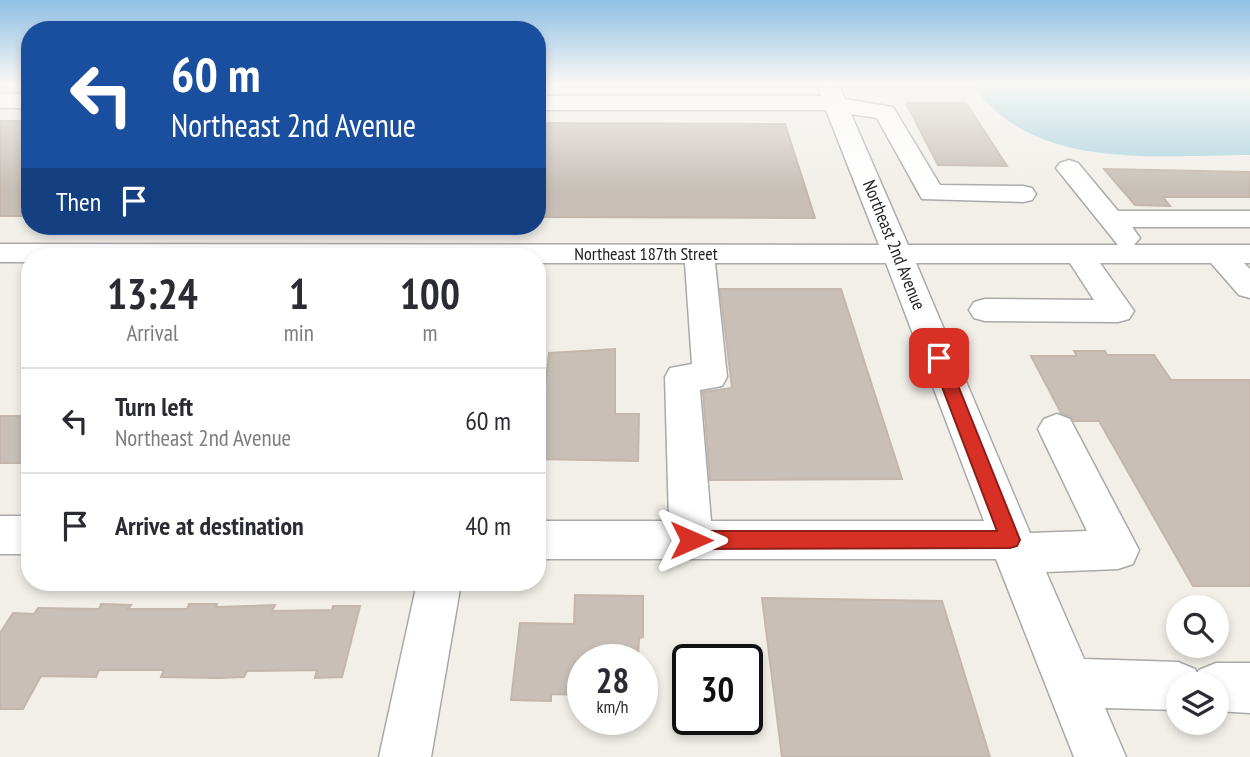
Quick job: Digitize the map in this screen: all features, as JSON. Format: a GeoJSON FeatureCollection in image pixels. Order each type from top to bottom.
{"type":"FeatureCollection","features":[{"type":"Feature","properties":{"kind":"street","name":"Northeast 2nd Avenue"},"geometry":{"type":"LineString","coordinates":[[849,119],[904,199],[899,254],[1013,546],[1100,757]]}},
{"type":"Feature","properties":{"kind":"street"},"geometry":{"type":"LineString","coordinates":[[889,119],[923,183],[904,199]]}},
{"type":"Feature","properties":{"kind":"street"},"geometry":{"type":"LineString","coordinates":[[1069,168],[1139,254]]}},
{"type":"Feature","properties":{"kind":"street"},"geometry":{"type":"LineString","coordinates":[[904,199],[1023,194]]}},
{"type":"Feature","properties":{"kind":"street"},"geometry":{"type":"LineString","coordinates":[[1111,219],[1250,219]]}},
{"type":"Feature","properties":{"kind":"street","name":"Northeast 187th Street"},"geometry":{"type":"LineString","coordinates":[[0,253],[21,253]]}},
{"type":"Feature","properties":{"kind":"street"},"geometry":{"type":"LineString","coordinates":[[691,540],[682,377],[710,377],[699,254]]}},
{"type":"Feature","properties":{"kind":"street"},"geometry":{"type":"LineString","coordinates":[[985,310],[1118,311],[1079,254]]}},
{"type":"Feature","properties":{"kind":"street"},"geometry":{"type":"LineString","coordinates":[[1219,254],[1250,288]]}},
{"type":"Feature","properties":{"kind":"street","name":"Northeast 187th Street"},"geometry":{"type":"LineString","coordinates":[[546,256],[1250,254]]}},
{"type":"Feature","properties":{"kind":"street"},"geometry":{"type":"LineString","coordinates":[[546,540],[691,540],[1118,550],[1057,429]]}},
{"type":"Feature","properties":{"kind":"street"},"geometry":{"type":"LineString","coordinates":[[0,535],[21,535]]}},
{"type":"Feature","properties":{"kind":"street"},"geometry":{"type":"LineString","coordinates":[[405,757],[437,591]]}},
{"type":"Feature","properties":{"kind":"street"},"geometry":{"type":"LineString","coordinates":[[1069,683],[1166,686]]}},
{"type":"Feature","properties":{"kind":"street"},"geometry":{"type":"LineString","coordinates":[[1229,687],[1250,688]]}},
{"type":"Feature","properties":{"kind":"water"},"geometry":{"type":"Polygon","coordinates":[[[1008,119],[1250,119],[1250,155],[1138,156],[1099,152],[1062,145],[1028,132],[1008,119]]]}},
{"type":"Feature","properties":{"kind":"building"},"geometry":{"type":"Polygon","coordinates":[[[914,119],[977,119],[1007,166],[938,165],[914,119]]]}},
{"type":"Feature","properties":{"kind":"building"},"geometry":{"type":"Polygon","coordinates":[[[0,121],[21,121],[21,216],[0,216],[0,121]]]}},
{"type":"Feature","properties":{"kind":"building"},"geometry":{"type":"Polygon","coordinates":[[[546,123],[785,124],[815,218],[546,217],[546,123]]]}},
{"type":"Feature","properties":{"kind":"building"},"geometry":{"type":"Polygon","coordinates":[[[1104,169],[1250,172],[1250,197],[1163,197],[1170,206],[1135,205],[1104,169]]]}},
{"type":"Feature","properties":{"kind":"building"},"geometry":{"type":"Polygon","coordinates":[[[720,289],[841,289],[902,479],[710,480],[703,392],[732,388],[720,289]]]}},
{"type":"Feature","properties":{"kind":"building"},"geometry":{"type":"Polygon","coordinates":[[[615,349],[615,414],[639,414],[638,461],[546,459],[546,380],[549,353],[615,349]]]}},
{"type":"Feature","properties":{"kind":"building"},"geometry":{"type":"Polygon","coordinates":[[[1074,351],[1105,351],[1107,355],[1154,355],[1171,380],[1250,380],[1250,586],[1193,586],[1099,421],[1074,421],[1061,413],[1031,356],[1077,356],[1074,351]]]}},
{"type":"Feature","properties":{"kind":"building"},"geometry":{"type":"Polygon","coordinates":[[[0,416],[21,416],[21,463],[0,463],[0,416]]]}},
{"type":"Feature","properties":{"kind":"building"},"geometry":{"type":"Polygon","coordinates":[[[575,595],[643,596],[643,637],[639,638],[639,644],[567,644],[567,694],[551,694],[551,701],[511,700],[520,623],[574,624],[575,595]]]}},
{"type":"Feature","properties":{"kind":"building"},"geometry":{"type":"Polygon","coordinates":[[[762,598],[942,601],[990,757],[782,757],[762,598]]]}},
{"type":"Feature","properties":{"kind":"building"},"geometry":{"type":"Polygon","coordinates":[[[101,604],[131,605],[128,609],[187,609],[189,604],[217,604],[216,607],[275,605],[272,611],[332,610],[333,606],[360,606],[342,677],[315,678],[317,670],[247,671],[244,677],[219,678],[161,677],[164,670],[99,670],[96,677],[41,676],[23,709],[0,709],[0,633],[13,613],[34,614],[38,608],[99,609],[101,604]]]}},
{"type":"Feature","properties":{"kind":"route"},"geometry":{"type":"LineString","coordinates":[[691,540],[1010,540],[939,358]]}}]}
